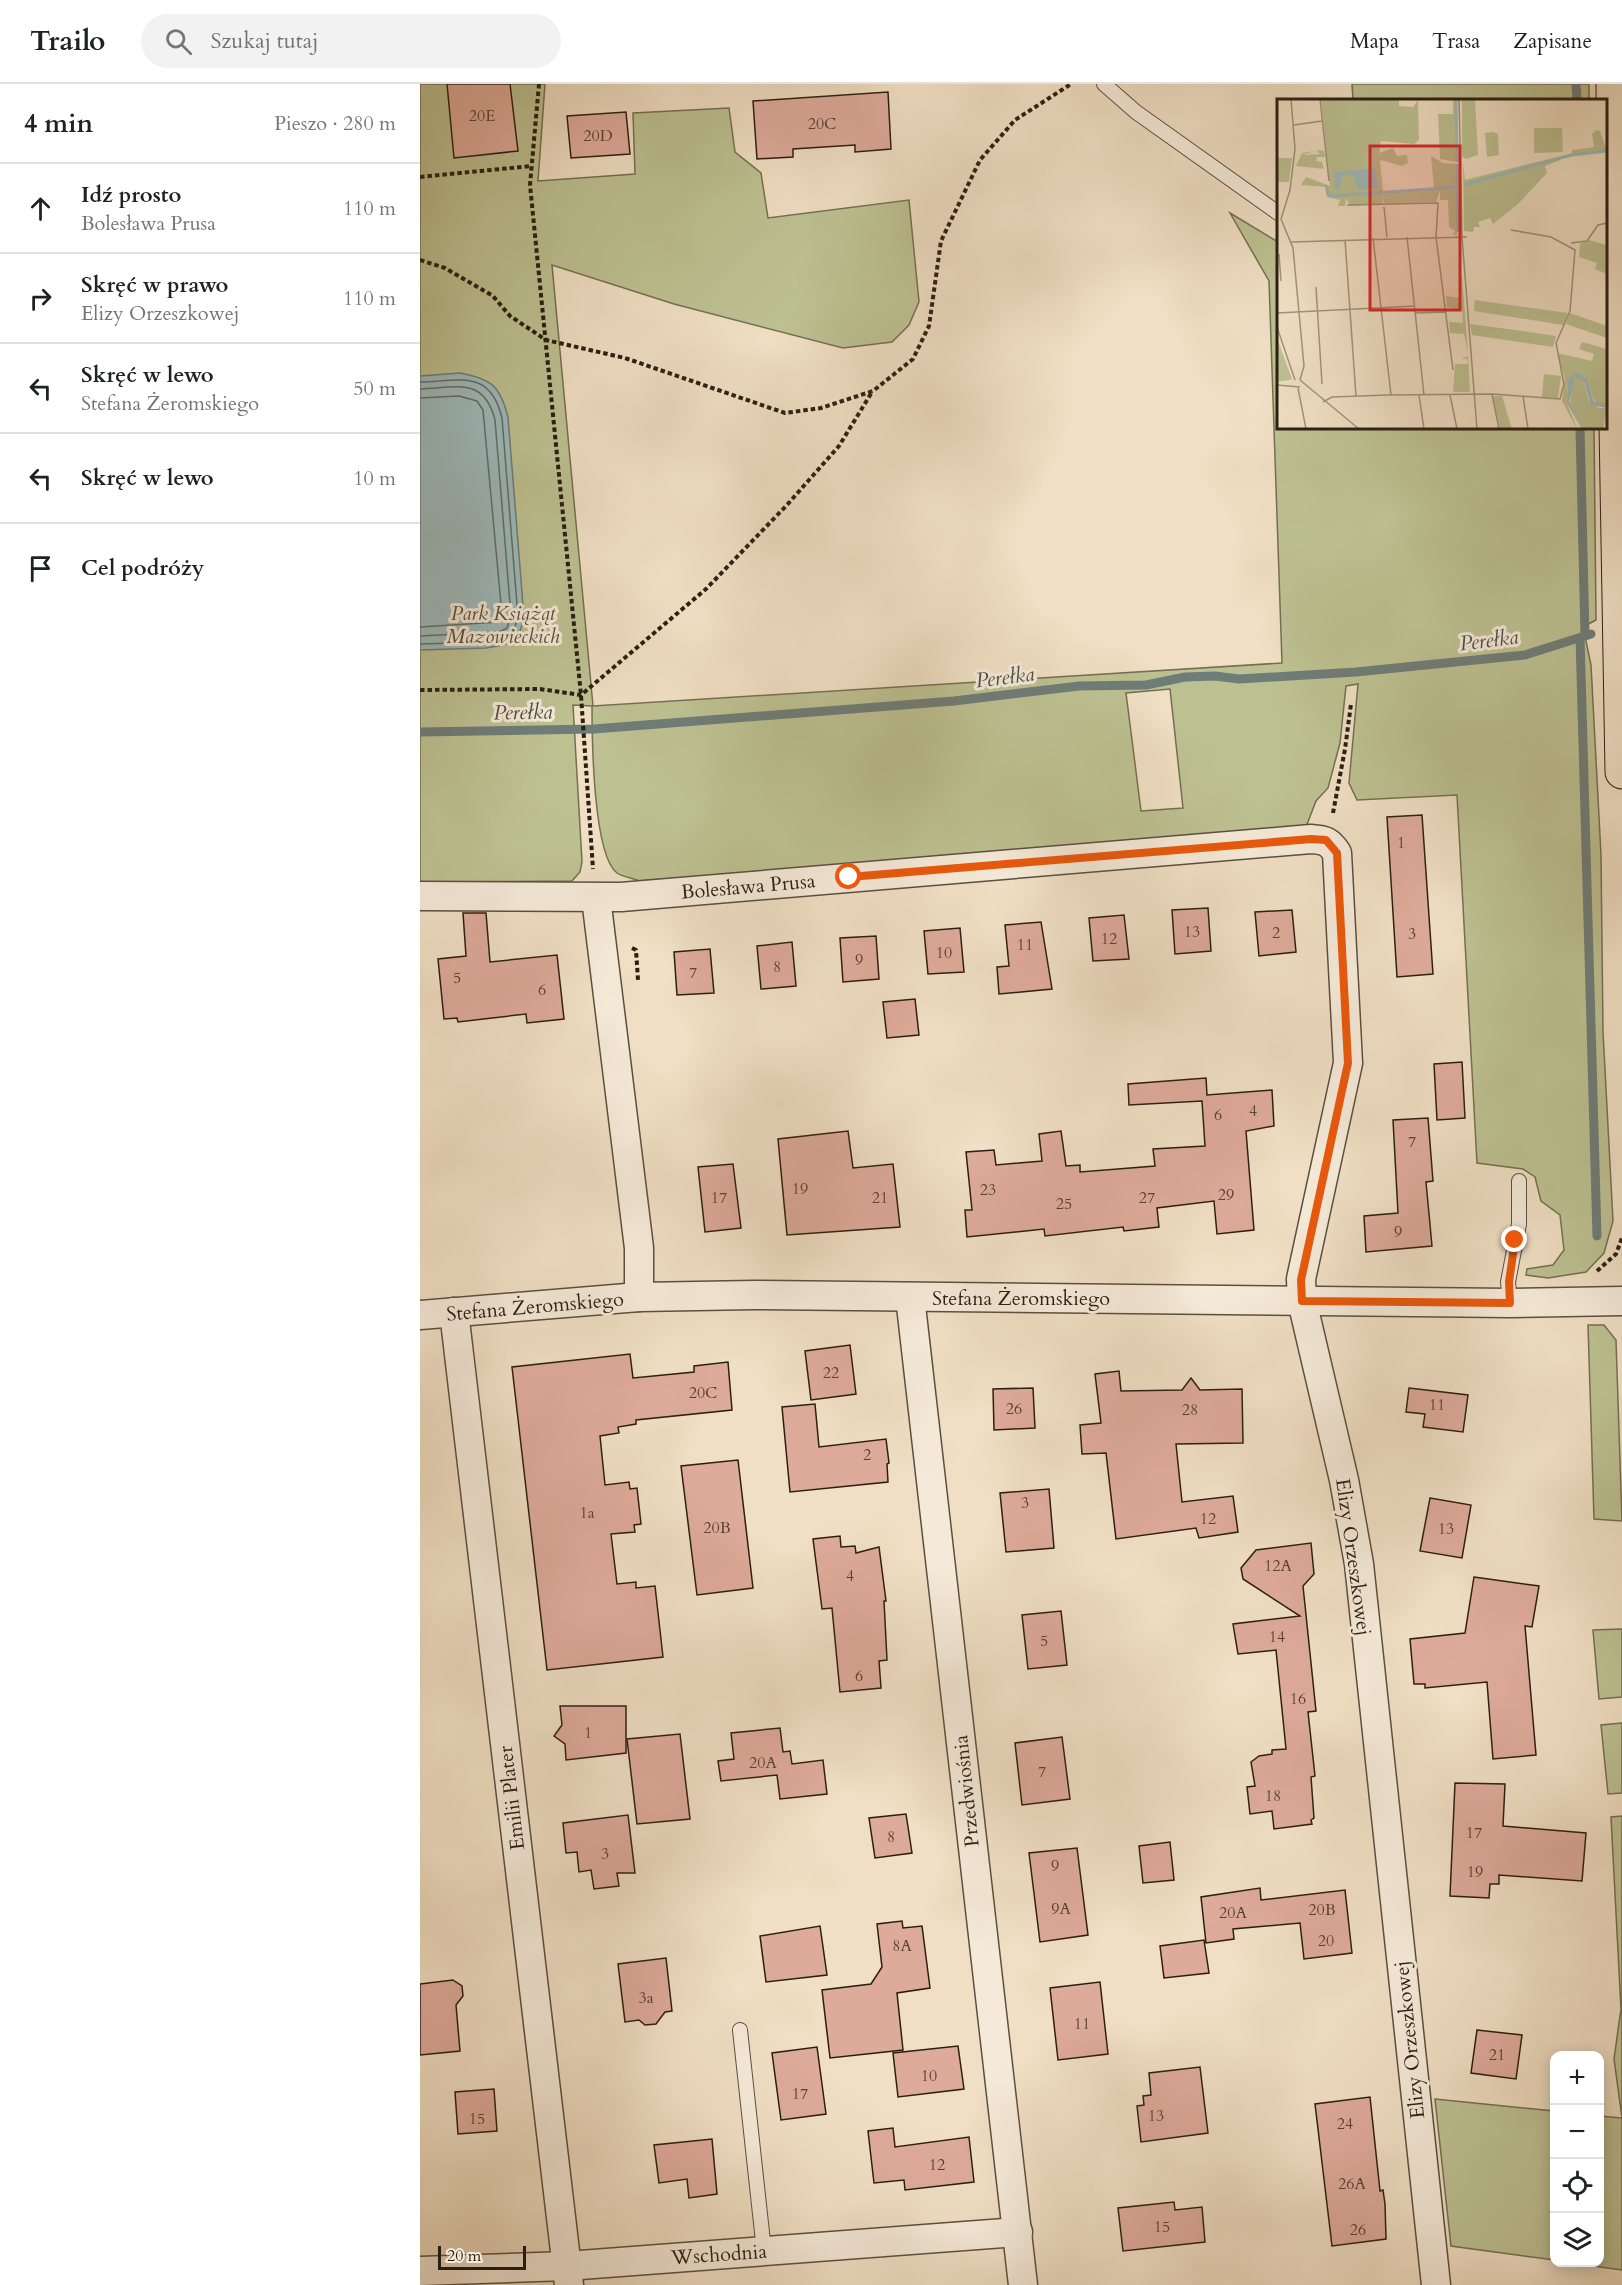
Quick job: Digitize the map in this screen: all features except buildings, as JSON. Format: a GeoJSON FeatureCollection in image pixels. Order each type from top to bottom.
{"type":"FeatureCollection","features":[{"type":"Feature","properties":{"kind":"main road"},"geometry":{"type":"LineString","coordinates":[[1613,84],[1618,275],[1610,310],[1622,772]]}},
{"type":"Feature","properties":{"kind":"street","name":"Bolesława Prusa"},"geometry":{"type":"LineString","coordinates":[[420,896],[596,898],[1311,839],[1326,840]]}},
{"type":"Feature","properties":{"kind":"street","name":"Elizy Orzeszkowej"},"geometry":{"type":"LineString","coordinates":[[1326,840],[1337,853],[1348,1063],[1301,1280],[1302,1301],[1344,1480],[1359,1564],[1436,2285]]}},
{"type":"Feature","properties":{"kind":"street"},"geometry":{"type":"LineString","coordinates":[[596,898],[639,1248],[639,1297]]}},
{"type":"Feature","properties":{"kind":"street","name":"Stefana Żeromskiego"},"geometry":{"type":"LineString","coordinates":[[420,1315],[639,1297],[910,1297],[1510,1303],[1622,1301]]}},
{"type":"Feature","properties":{"kind":"street","name":"Przedwiośnia"},"geometry":{"type":"LineString","coordinates":[[910,1297],[1023,2285]]}},
{"type":"Feature","properties":{"kind":"street","name":"Emilii Plater"},"geometry":{"type":"LineString","coordinates":[[454,1312],[568,2276]]}},
{"type":"Feature","properties":{"kind":"street","name":"Wschodnia"},"geometry":{"type":"LineString","coordinates":[[420,2271],[568,2276],[764,2251],[1017,2232]]}},
{"type":"Feature","properties":{"kind":"lane"},"geometry":{"type":"LineString","coordinates":[[1104,84],[1136,112],[1277,212]]}},
{"type":"Feature","properties":{"kind":"lane"},"geometry":{"type":"LineString","coordinates":[[1510,1303],[1509,1282],[1518,1224],[1519,1181]]}},
{"type":"Feature","properties":{"kind":"lane"},"geometry":{"type":"LineString","coordinates":[[740,2030],[764,2251]]}},
{"type":"Feature","properties":{"kind":"path"},"geometry":{"type":"LineString","coordinates":[[539,84],[530,185],[581,695],[583,749],[596,898]]}},
{"type":"Feature","properties":{"kind":"path"},"geometry":{"type":"LineString","coordinates":[[420,690],[540,689],[581,695],[706,589],[786,506],[839,446],[873,391],[913,359],[929,326],[941,241],[980,160],[1015,120],[1071,84]]}},
{"type":"Feature","properties":{"kind":"path"},"geometry":{"type":"LineString","coordinates":[[420,177],[531,166]]}},
{"type":"Feature","properties":{"kind":"path"},"geometry":{"type":"LineString","coordinates":[[420,260],[445,268],[493,296],[510,316],[546,340],[625,358],[785,413],[821,408],[873,391]]}},
{"type":"Feature","properties":{"kind":"path"},"geometry":{"type":"LineString","coordinates":[[1326,840],[1346,749],[1351,704]]}},
{"type":"Feature","properties":{"kind":"green space","name":"Park Książąt Mazowieckich"},"geometry":{"type":"Polygon","coordinates":[[[420,84],[545,84],[538,181],[635,174],[633,113],[729,108],[735,152],[761,173],[768,218],[909,200],[919,302],[909,325],[892,342],[843,348],[674,304],[552,265],[593,706],[1282,663],[1269,281],[1230,213],[1277,241],[1277,429],[1594,429],[1596,620],[1583,627],[1591,665],[1601,855],[1603,1032],[1613,1221],[1604,1253],[1586,1272],[1548,1278],[1526,1275],[1527,1269],[1553,1265],[1564,1250],[1560,1215],[1541,1201],[1535,1177],[1523,1169],[1477,1163],[1457,795],[1357,800],[1349,783],[1358,684],[1346,686],[1340,743],[1328,788],[1316,801],[1306,827],[639,881],[617,873],[609,862],[603,844],[596,795],[592,706],[573,705],[582,862],[580,872],[572,881],[420,882],[420,84]],[[1170,689],[1126,693],[1141,811],[1183,808],[1170,689]]]}},
{"type":"Feature","properties":{"kind":"green space"},"geometry":{"type":"Polygon","coordinates":[[[1352,84],[1589,84],[1589,99],[1353,99],[1352,84]]]}},
{"type":"Feature","properties":{"kind":"green space"},"geometry":{"type":"Polygon","coordinates":[[[1588,1325],[1604,1325],[1616,1340],[1622,1521],[1594,1519],[1588,1325]]]}},
{"type":"Feature","properties":{"kind":"green space"},"geometry":{"type":"Polygon","coordinates":[[[1622,1629],[1622,1697],[1599,1699],[1593,1630],[1622,1629]]]}},
{"type":"Feature","properties":{"kind":"green space"},"geometry":{"type":"Polygon","coordinates":[[[1622,1723],[1622,1793],[1608,1794],[1601,1725],[1622,1723]]]}},
{"type":"Feature","properties":{"kind":"green space"},"geometry":{"type":"Polygon","coordinates":[[[1622,1816],[1622,2118],[1614,2059],[1621,2009],[1611,1817],[1622,1816]]]}},
{"type":"Feature","properties":{"kind":"green space"},"geometry":{"type":"Polygon","coordinates":[[[1435,2099],[1550,2111],[1550,2259],[1451,2246],[1435,2099]]]}},
{"type":"Feature","properties":{"kind":"green space"},"geometry":{"type":"Polygon","coordinates":[[[1604,2116],[1622,2118],[1622,2270],[1600,2267],[1604,2267],[1604,2116]]]}},
{"type":"Feature","properties":{"kind":"water"},"geometry":{"type":"Polygon","coordinates":[[[460,373],[480,378],[493,386],[502,398],[508,417],[524,618],[518,638],[503,645],[486,648],[420,650],[420,376],[460,373]]]}},
{"type":"Feature","properties":{"kind":"waterway"},"geometry":{"type":"LineString","coordinates":[[1576,84],[1577,99]]}},
{"type":"Feature","properties":{"kind":"waterway"},"geometry":{"type":"LineString","coordinates":[[1580,429],[1585,636]]}},
{"type":"Feature","properties":{"kind":"waterway","name":"Perełka"},"geometry":{"type":"LineString","coordinates":[[420,732],[594,729],[954,701],[1079,686],[1146,685],[1185,677],[1215,676],[1239,679],[1356,672],[1525,655],[1591,634]]}},
{"type":"Feature","properties":{"kind":"waterway"},"geometry":{"type":"LineString","coordinates":[[1580,638],[1597,1236]]}},
{"type":"Feature","properties":{"kind":"route"},"geometry":{"type":"LineString","coordinates":[[849,877],[1311,839],[1326,840],[1337,853],[1348,1063],[1301,1280],[1302,1301],[1510,1303],[1509,1282],[1515,1240]]}}]}
